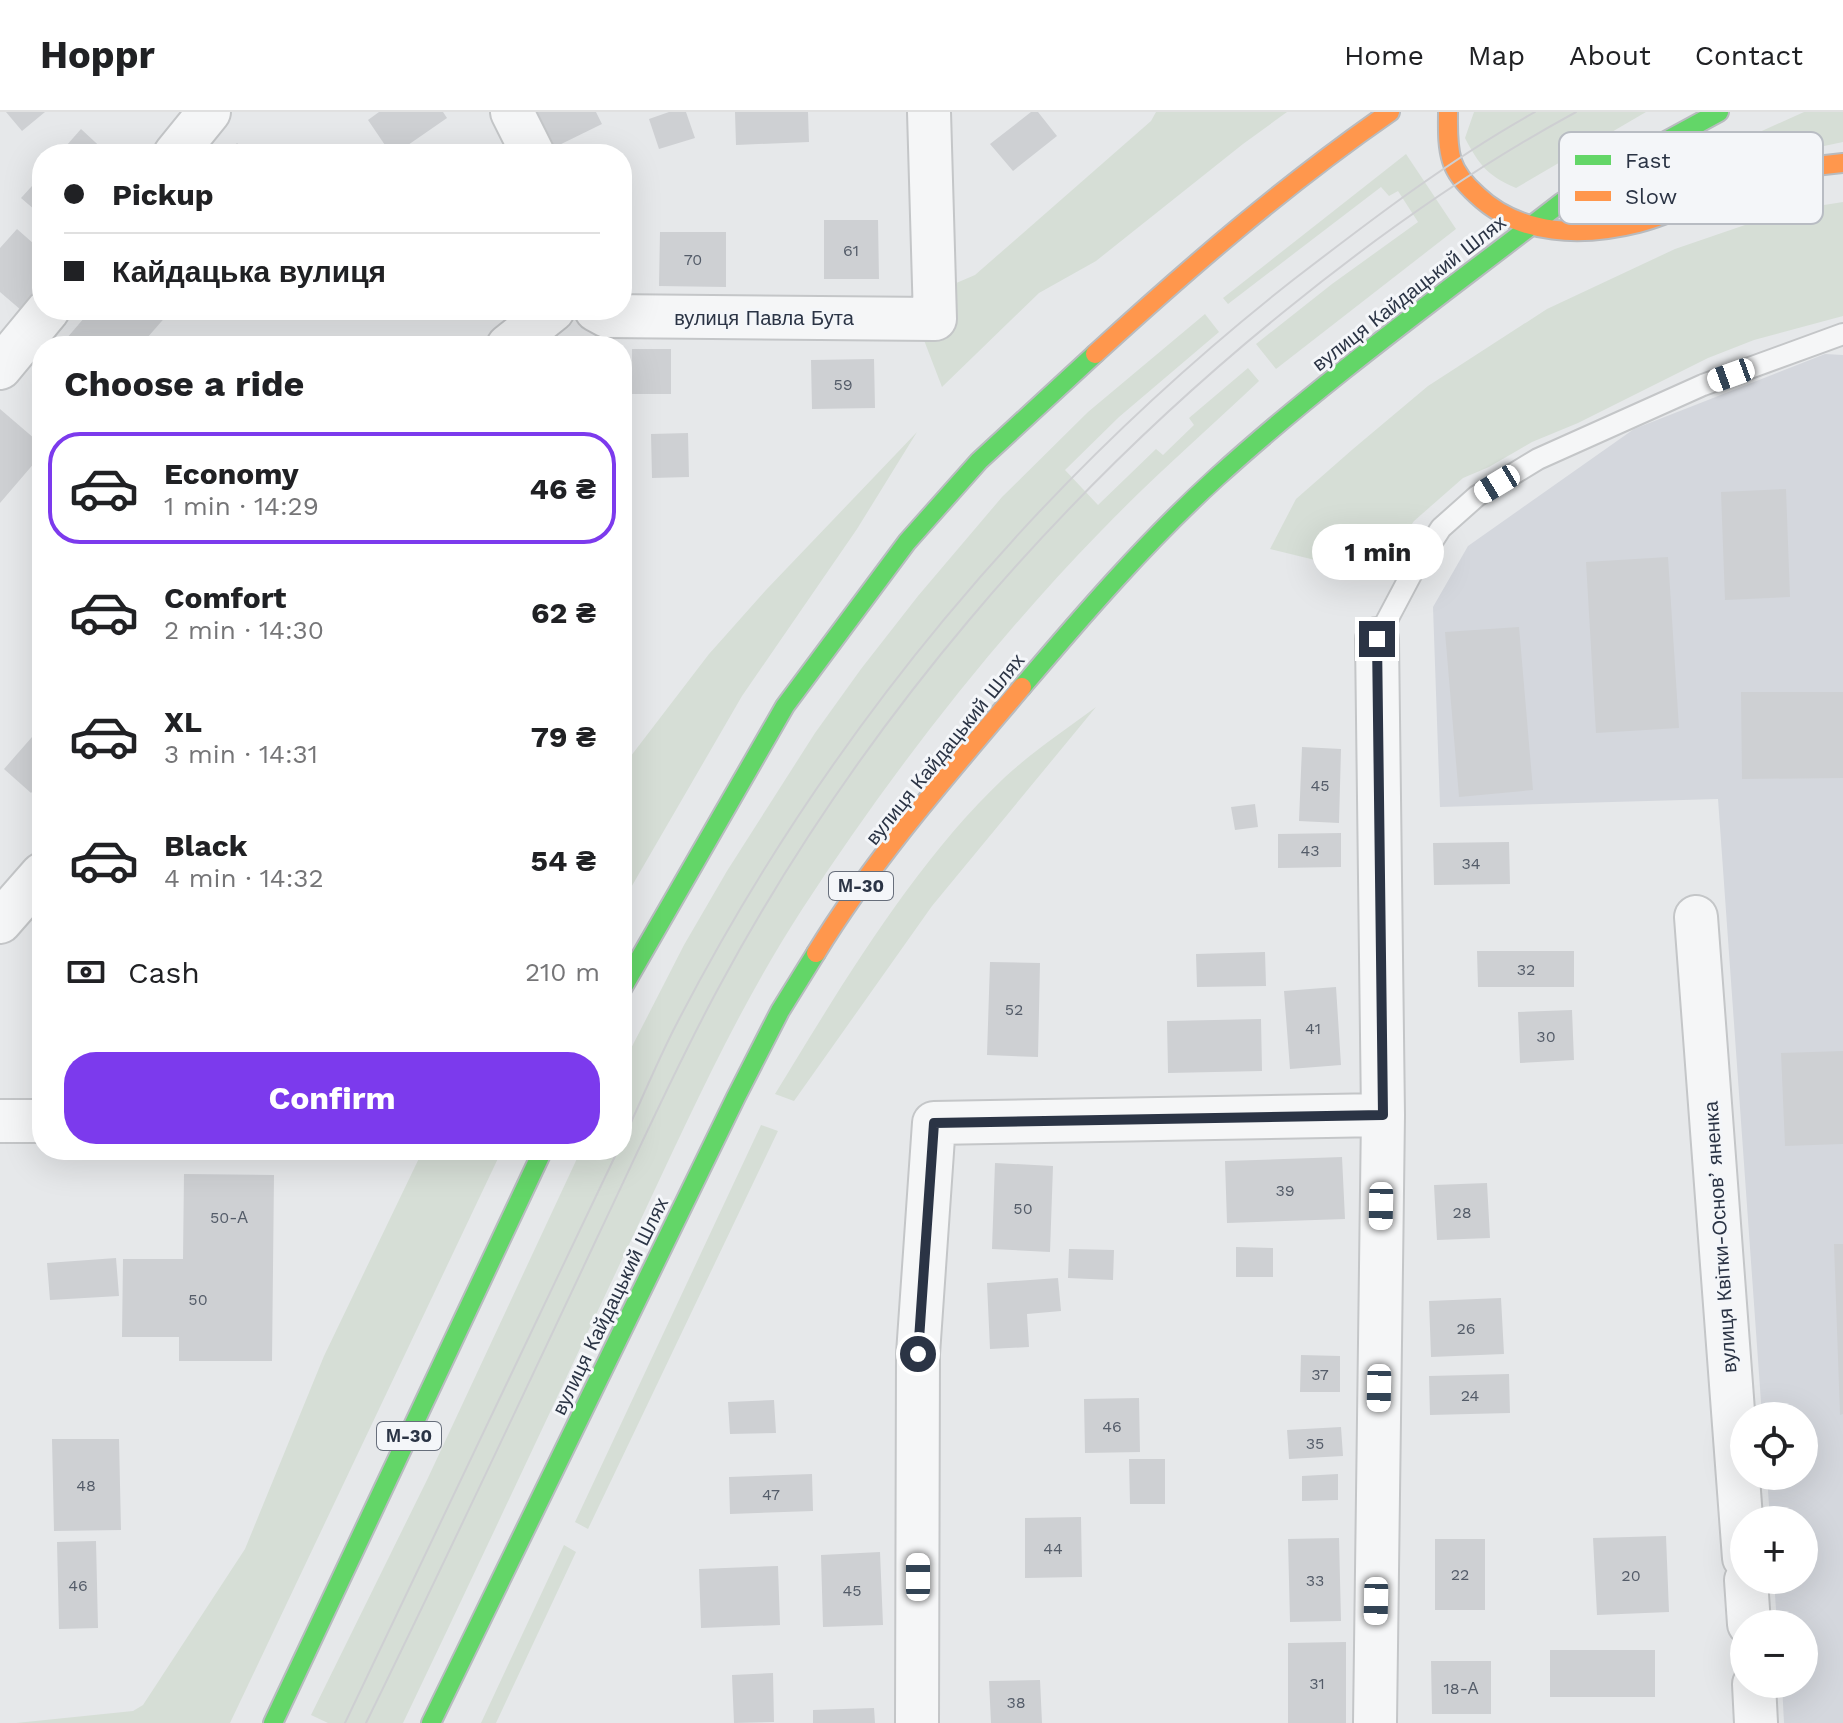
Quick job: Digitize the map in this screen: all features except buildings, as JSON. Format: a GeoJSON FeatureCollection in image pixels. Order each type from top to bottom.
{"type":"FeatureCollection","features":[{"type":"Feature","properties":{"kind":"highway"},"geometry":{"type":"LineString","coordinates":[[632,972],[785,706],[907,542],[979,461],[1184,272],[1306,174],[1390,112]]}},
{"type":"Feature","properties":{"kind":"highway"},"geometry":{"type":"LineString","coordinates":[[1448,112],[1447,136],[1452,163],[1478,197],[1514,223],[1528,227],[1586,231],[1627,224]]}},
{"type":"Feature","properties":{"kind":"highway","name":"вулиця Кайдацький Шлях"},"geometry":{"type":"LineString","coordinates":[[1682,132],[1719,112]]}},
{"type":"Feature","properties":{"kind":"highway"},"geometry":{"type":"LineString","coordinates":[[1823,165],[1843,163]]}},
{"type":"Feature","properties":{"kind":"highway","name":"вулиця Кайдацький Шлях"},"geometry":{"type":"LineString","coordinates":[[431,1723],[728,1113],[780,1011],[840,913],[945,778],[1098,598],[1214,480],[1297,408],[1559,205]]}},
{"type":"Feature","properties":{"kind":"highway","name":"М-30"},"geometry":{"type":"LineString","coordinates":[[274,1723],[538,1160]]}},
{"type":"Feature","properties":{"kind":"street"},"geometry":{"type":"LineString","coordinates":[[183,144],[209,112]]}},
{"type":"Feature","properties":{"kind":"street"},"geometry":{"type":"LineString","coordinates":[[512,112],[528,144]]}},
{"type":"Feature","properties":{"kind":"street","name":"вулиця Павла Бута"},"geometry":{"type":"LineString","coordinates":[[632,316],[935,319],[929,112]]}},
{"type":"Feature","properties":{"kind":"street"},"geometry":{"type":"LineString","coordinates":[[0,368],[40,320]]}},
{"type":"Feature","properties":{"kind":"street"},"geometry":{"type":"LineString","coordinates":[[520,336],[540,320]]}},
{"type":"Feature","properties":{"kind":"street"},"geometry":{"type":"LineString","coordinates":[[1375,1723],[1383,1115],[1377,639]]}},
{"type":"Feature","properties":{"kind":"street"},"geometry":{"type":"LineString","coordinates":[[0,922],[32,885]]}},
{"type":"Feature","properties":{"kind":"street","name":"вулиця Квітки-Основʼяненка"},"geometry":{"type":"LineString","coordinates":[[1696,917],[1740,1506]]}},
{"type":"Feature","properties":{"kind":"street"},"geometry":{"type":"LineString","coordinates":[[917,1723],[918,1354],[934,1123],[1383,1115]]}},
{"type":"Feature","properties":{"kind":"street"},"geometry":{"type":"LineString","coordinates":[[0,1121],[32,1121]]}},
{"type":"Feature","properties":{"kind":"street"},"geometry":{"type":"LineString","coordinates":[[1755,1698],[1756,1723]]}},
{"type":"Feature","properties":{"kind":"lane"},"geometry":{"type":"LineString","coordinates":[[1377,639],[1413,571],[1441,528],[1477,496],[1538,459],[1703,385],[1843,334]]}},
{"type":"Feature","properties":{"kind":"shaded area"},"geometry":{"type":"Polygon","coordinates":[[[1156,112],[1287,112],[1096,261],[1039,293],[942,387],[922,335],[905,305],[975,275],[1151,121],[1156,112]]]}},
{"type":"Feature","properties":{"kind":"shaded area"},"geometry":{"type":"Polygon","coordinates":[[[1474,112],[1646,112],[1612,132],[1559,132],[1559,163],[1516,188],[1491,174],[1480,163],[1465,138],[1474,112]]]}},
{"type":"Feature","properties":{"kind":"shaded area"},"geometry":{"type":"Polygon","coordinates":[[[1804,112],[1843,112],[1843,142],[1823,146],[1823,132],[1760,132],[1804,112]]]}},
{"type":"Feature","properties":{"kind":"shaded area"},"geometry":{"type":"Polygon","coordinates":[[[1406,154],[1456,229],[1276,369],[1256,344],[1418,222],[1398,191],[1389,196],[1381,187],[1228,304],[1223,298],[1406,154]]]}},
{"type":"Feature","properties":{"kind":"shaded area"},"geometry":{"type":"Polygon","coordinates":[[[1843,202],[1843,316],[1754,340],[1708,358],[1463,478],[1414,521],[1381,567],[1364,572],[1270,549],[1296,499],[1353,449],[1428,386],[1547,309],[1675,249],[1748,224],[1823,224],[1823,205],[1843,202]]]}},
{"type":"Feature","properties":{"kind":"shaded area"},"geometry":{"type":"Polygon","coordinates":[[[1205,314],[1219,332],[1119,417],[1065,470],[1098,505],[1156,449],[1163,455],[1194,425],[1189,418],[1248,368],[1259,381],[1120,512],[1019,620],[905,762],[801,911],[754,989],[712,1070],[403,1723],[328,1723],[311,1715],[427,1480],[576,1160],[632,1160],[632,1046],[684,945],[727,871],[815,733],[918,596],[1002,497],[1088,412],[1205,314]]]}},
{"type":"Feature","properties":{"kind":"shaded area"},"geometry":{"type":"Polygon","coordinates":[[[1825,354],[1843,355],[1843,1723],[1784,1723],[1783,1698],[1818,1698],[1818,1610],[1776,1610],[1775,1594],[1818,1594],[1818,1506],[1769,1506],[1768,1490],[1818,1490],[1818,1402],[1761,1402],[1718,799],[1440,807],[1433,607],[1468,546],[1634,429],[1825,354]]]}},
{"type":"Feature","properties":{"kind":"shaded area"},"geometry":{"type":"Polygon","coordinates":[[[917,432],[857,529],[742,696],[632,886],[632,755],[709,654],[917,432]]]}},
{"type":"Feature","properties":{"kind":"shaded area"},"geometry":{"type":"Polygon","coordinates":[[[1096,707],[932,906],[794,1101],[775,1094],[880,928],[939,849],[1004,778],[1096,707]]]}},
{"type":"Feature","properties":{"kind":"shaded area"},"geometry":{"type":"Polygon","coordinates":[[[761,1125],[778,1131],[588,1529],[575,1522],[761,1125]]]}},
{"type":"Feature","properties":{"kind":"shaded area"},"geometry":{"type":"Polygon","coordinates":[[[418,1160],[497,1160],[230,1723],[16,1723],[133,1711],[143,1705],[245,1549],[324,1356],[418,1160]]]}},
{"type":"Feature","properties":{"kind":"shaded area"},"geometry":{"type":"Polygon","coordinates":[[[564,1545],[576,1552],[496,1723],[481,1723],[564,1545]]]}},
{"type":"Feature","properties":{"kind":"tram line"},"geometry":{"type":"LineString","coordinates":[[632,1120],[675,1027],[734,919],[799,816],[868,716],[944,620],[1024,529],[1109,441],[1199,358],[1293,280],[1441,170],[1535,112]]}},
{"type":"Feature","properties":{"kind":"tram line"},"geometry":{"type":"LineString","coordinates":[[366,1723],[656,1111],[719,987],[774,890],[835,797],[900,707],[969,620],[1043,537],[1120,457],[1201,382],[1286,310],[1391,230],[1500,156],[1576,112]]}},
{"type":"Feature","properties":{"kind":"tram line"},"geometry":{"type":"LineString","coordinates":[[345,1723],[613,1160]]}},
{"type":"Feature","properties":{"kind":"traffic: fast"},"geometry":{"type":"LineString","coordinates":[[1682,132],[1719,112]]}},
{"type":"Feature","properties":{"kind":"traffic: fast"},"geometry":{"type":"LineString","coordinates":[[1022,687],[1140,553],[1257,441],[1559,204]]}},
{"type":"Feature","properties":{"kind":"traffic: fast"},"geometry":{"type":"LineString","coordinates":[[632,972],[785,706],[907,542],[979,461],[1095,354]]}},
{"type":"Feature","properties":{"kind":"traffic: fast"},"geometry":{"type":"LineString","coordinates":[[431,1723],[736,1097],[780,1011],[816,953]]}},
{"type":"Feature","properties":{"kind":"traffic: fast"},"geometry":{"type":"LineString","coordinates":[[273,1723],[538,1160]]}},
{"type":"Feature","properties":{"kind":"traffic: slow"},"geometry":{"type":"LineString","coordinates":[[1095,354],[1239,228],[1313,168],[1390,112]]}},
{"type":"Feature","properties":{"kind":"traffic: slow"},"geometry":{"type":"LineString","coordinates":[[1448,112],[1450,155],[1456,171],[1494,209],[1532,226],[1553,230],[1596,230],[1633,224]]}},
{"type":"Feature","properties":{"kind":"traffic: slow"},"geometry":{"type":"LineString","coordinates":[[1823,166],[1843,163]]}},
{"type":"Feature","properties":{"kind":"traffic: slow"},"geometry":{"type":"LineString","coordinates":[[816,953],[888,850],[1022,687]]}},
{"type":"Feature","properties":{"kind":"route"},"geometry":{"type":"LineString","coordinates":[[918,1354],[934,1123],[1383,1115],[1377,639]]}}]}
